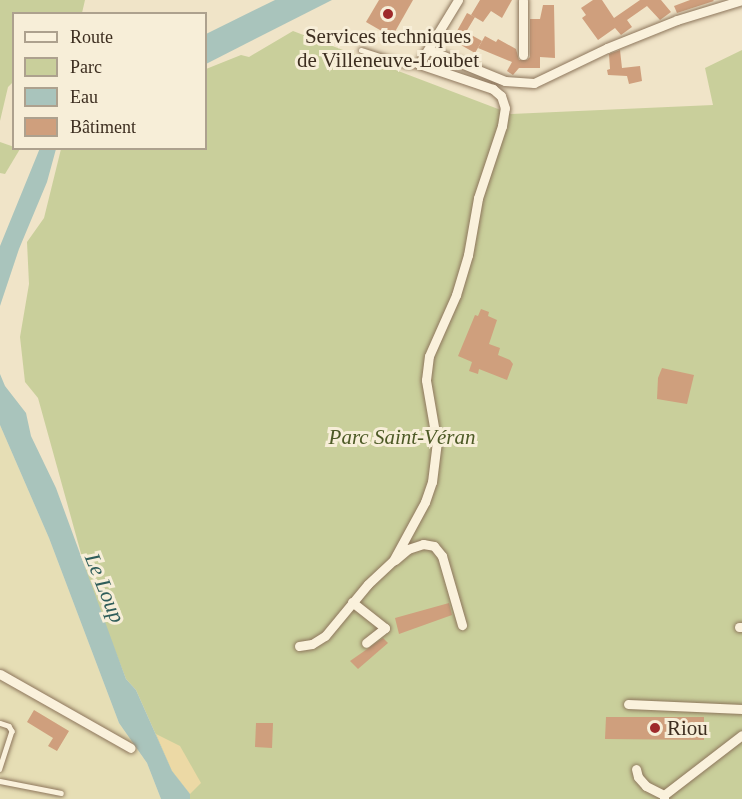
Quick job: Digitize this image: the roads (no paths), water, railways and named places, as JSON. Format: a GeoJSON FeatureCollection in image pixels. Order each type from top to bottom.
{"type":"FeatureCollection","features":[{"type":"Feature","properties":{"kind":"street"},"geometry":{"type":"LineString","coordinates":[[393,561],[425,502],[432,482],[437,444],[432,404],[426,380],[429,356],[456,295],[468,255],[478,198],[502,126],[505,108],[501,96],[493,89],[419,64],[458,0]]}},
{"type":"Feature","properties":{"kind":"street"},"geometry":{"type":"LineString","coordinates":[[523,0],[523,55]]}},
{"type":"Feature","properties":{"kind":"street"},"geometry":{"type":"LineString","coordinates":[[429,50],[505,81],[534,83],[556,71],[667,24],[742,0]]}},
{"type":"Feature","properties":{"kind":"street"},"geometry":{"type":"LineString","coordinates":[[299,646],[312,644],[326,636],[352,602],[393,561],[408,549],[423,544],[434,546],[441,556],[462,625]]}},
{"type":"Feature","properties":{"kind":"street"},"geometry":{"type":"LineString","coordinates":[[352,602],[385,628],[366,643]]}},
{"type":"Feature","properties":{"kind":"street"},"geometry":{"type":"LineString","coordinates":[[0,674],[130,748]]}},
{"type":"Feature","properties":{"kind":"street"},"geometry":{"type":"LineString","coordinates":[[628,704],[742,709]]}},
{"type":"Feature","properties":{"kind":"street"},"geometry":{"type":"LineString","coordinates":[[636,769],[638,777],[646,786],[662,798],[742,735]]}},
{"type":"Feature","properties":{"kind":"lane"},"geometry":{"type":"LineString","coordinates":[[361,50],[408,64],[419,64]]}},
{"type":"Feature","properties":{"kind":"lane"},"geometry":{"type":"LineString","coordinates":[[0,723],[9,726],[12,731],[0,769]]}},
{"type":"Feature","properties":{"kind":"lane"},"geometry":{"type":"LineString","coordinates":[[0,781],[61,793]]}},
{"type":"Feature","properties":{"kind":"water"},"geometry":{"type":"Polygon","coordinates":[[[275,0],[332,0],[207,63],[207,34],[275,0]]]}},
{"type":"Feature","properties":{"kind":"water"},"geometry":{"type":"Polygon","coordinates":[[[39,150],[56,150],[47,182],[19,249],[0,306],[0,246],[39,150]]]}},
{"type":"Feature","properties":{"kind":"water","name":"Le Loup"},"geometry":{"type":"Polygon","coordinates":[[[0,374],[5,386],[26,413],[31,436],[56,488],[126,679],[136,690],[172,771],[190,794],[190,799],[161,799],[147,763],[119,723],[49,538],[0,425],[0,374]]]}},
{"type":"Feature","properties":{"kind":"place","name":"Services techniques de Villeneuve-Loubet"},"geometry":{"type":"Point","coordinates":[388,14]}},
{"type":"Feature","properties":{"kind":"place","name":"Riou"},"geometry":{"type":"Point","coordinates":[655,728]}},
{"type":"Feature","properties":{"kind":"park label","name":"Parc Saint-Véran"},"geometry":{"type":"Point","coordinates":[402,437]}}]}
